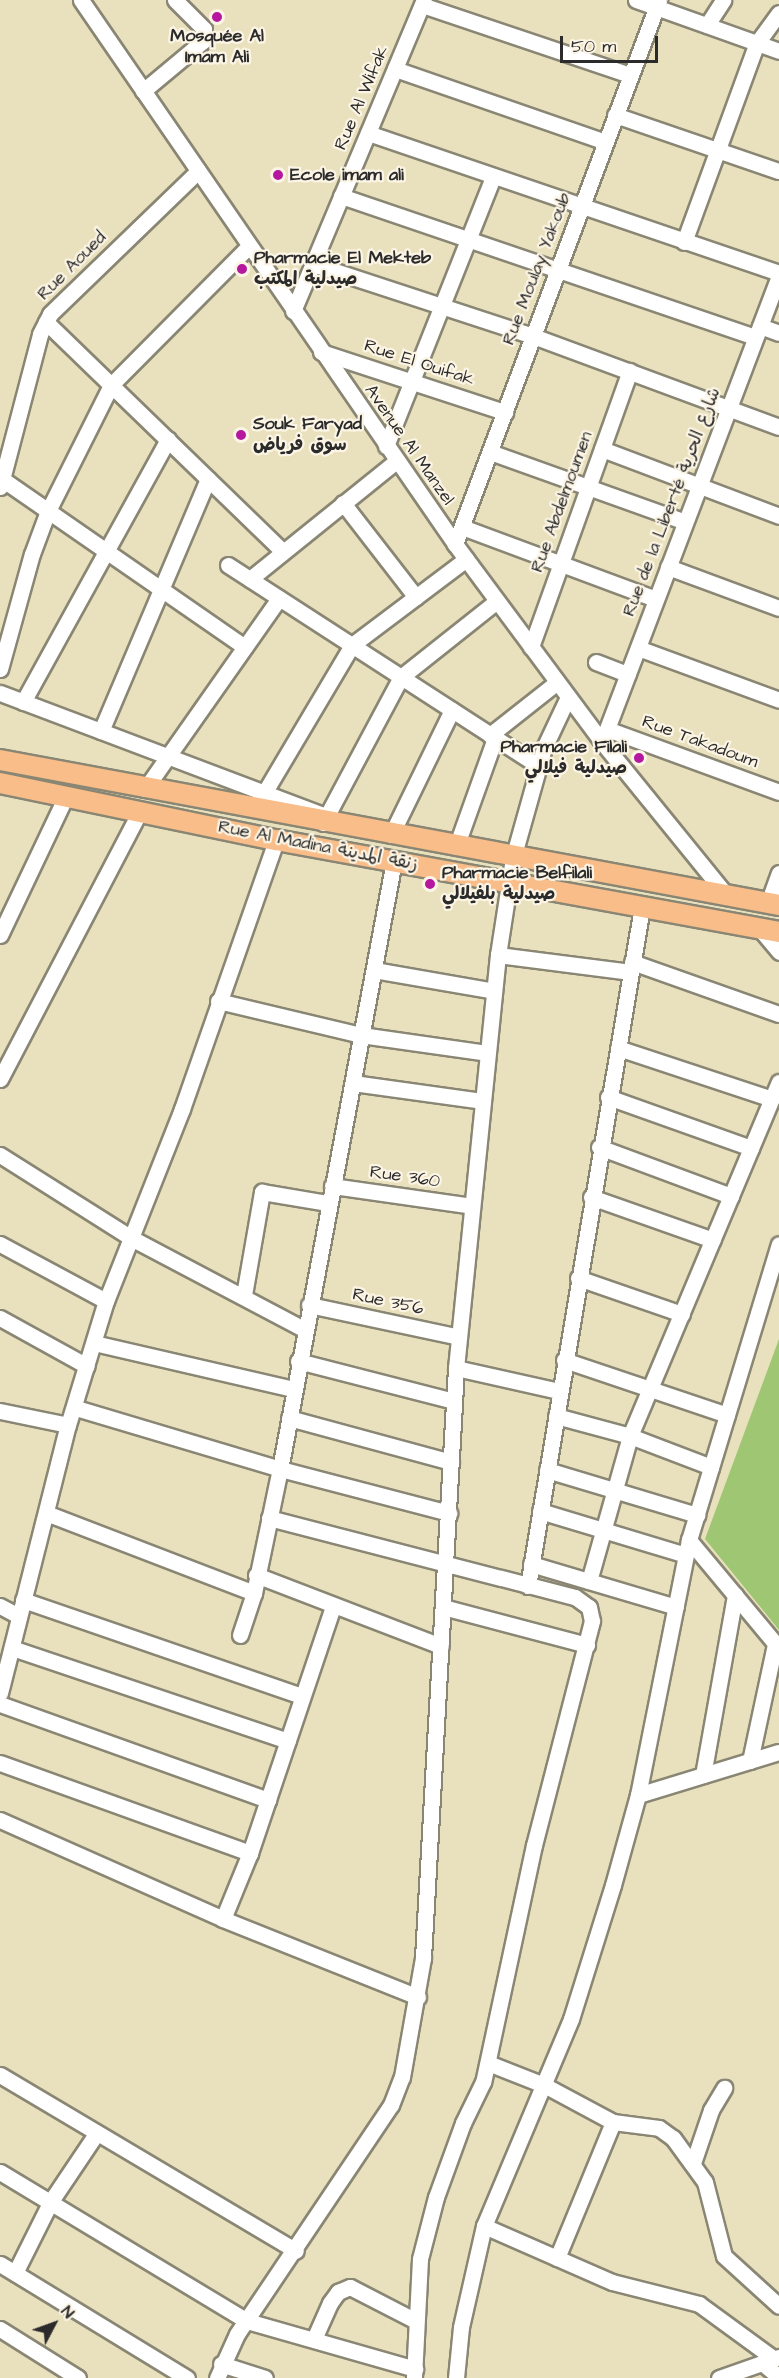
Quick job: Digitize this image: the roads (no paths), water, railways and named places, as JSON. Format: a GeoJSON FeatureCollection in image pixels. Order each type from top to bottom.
{"type":"FeatureCollection","features":[{"type":"Feature","properties":{"kind":"main road","name":"Rue Al Madina زنقة المدينة"},"geometry":{"type":"LineString","coordinates":[[0,760],[254,810],[325,819],[357,829],[773,904]]}},
{"type":"Feature","properties":{"kind":"main road","name":"Rue Al Madina زنقة المدينة"},"geometry":{"type":"LineString","coordinates":[[0,783],[276,840],[509,880],[769,930]]}},
{"type":"Feature","properties":{"kind":"street","name":"Avenue Al Manzel"},"geometry":{"type":"LineString","coordinates":[[81,0],[455,544],[568,697],[604,736],[727,896]]}},
{"type":"Feature","properties":{"kind":"street"},"geometry":{"type":"LineString","coordinates":[[143,91],[203,41],[204,29],[175,0]]}},
{"type":"Feature","properties":{"kind":"street"},"geometry":{"type":"LineString","coordinates":[[636,0],[657,4],[779,51]]}},
{"type":"Feature","properties":{"kind":"street"},"geometry":{"type":"LineString","coordinates":[[707,25],[723,0]]}},
{"type":"Feature","properties":{"kind":"street"},"geometry":{"type":"LineString","coordinates":[[423,3],[630,75]]}},
{"type":"Feature","properties":{"kind":"street","name":"Rue Al Wifak"},"geometry":{"type":"LineString","coordinates":[[293,311],[423,3]]}},
{"type":"Feature","properties":{"kind":"street","name":"Rue Moulay Yakoub"},"geometry":{"type":"LineString","coordinates":[[455,544],[657,4]]}},
{"type":"Feature","properties":{"kind":"street"},"geometry":{"type":"LineString","coordinates":[[684,242],[757,43],[779,13]]}},
{"type":"Feature","properties":{"kind":"street"},"geometry":{"type":"LineString","coordinates":[[395,69],[606,142]]}},
{"type":"Feature","properties":{"kind":"street"},"geometry":{"type":"LineString","coordinates":[[615,115],[779,171]]}},
{"type":"Feature","properties":{"kind":"street"},"geometry":{"type":"LineString","coordinates":[[368,133],[779,274]]}},
{"type":"Feature","properties":{"kind":"street","name":"Rue Aoued"},"geometry":{"type":"LineString","coordinates":[[1,483],[46,322],[55,308],[198,171]]}},
{"type":"Feature","properties":{"kind":"street"},"geometry":{"type":"LineString","coordinates":[[386,446],[493,177]]}},
{"type":"Feature","properties":{"kind":"street"},"geometry":{"type":"LineString","coordinates":[[342,196],[557,271],[758,332],[779,333]]}},
{"type":"Feature","properties":{"kind":"street"},"geometry":{"type":"LineString","coordinates":[[0,669],[32,554],[48,511],[111,385],[249,246]]}},
{"type":"Feature","properties":{"kind":"street"},"geometry":{"type":"LineString","coordinates":[[313,264],[533,336],[779,427]]}},
{"type":"Feature","properties":{"kind":"street","name":"Rue de la Liberté شارع الحرية"},"geometry":{"type":"LineString","coordinates":[[604,736],[779,274]]}},
{"type":"Feature","properties":{"kind":"street"},"geometry":{"type":"LineString","coordinates":[[46,322],[283,552]]}},
{"type":"Feature","properties":{"kind":"street","name":"Rue El Ouifak"},"geometry":{"type":"LineString","coordinates":[[321,352],[505,412]]}},
{"type":"Feature","properties":{"kind":"street","name":"Rue Abdelmoumen"},"geometry":{"type":"LineString","coordinates":[[531,646],[630,371]]}},
{"type":"Feature","properties":{"kind":"street"},"geometry":{"type":"LineString","coordinates":[[23,702],[168,440]]}},
{"type":"Feature","properties":{"kind":"street"},"geometry":{"type":"LineString","coordinates":[[602,449],[779,516]]}},
{"type":"Feature","properties":{"kind":"street"},"geometry":{"type":"LineString","coordinates":[[490,452],[686,522]]}},
{"type":"Feature","properties":{"kind":"street"},"geometry":{"type":"LineString","coordinates":[[250,579],[396,461]]}},
{"type":"Feature","properties":{"kind":"street"},"geometry":{"type":"LineString","coordinates":[[101,731],[208,479]]}},
{"type":"Feature","properties":{"kind":"street"},"geometry":{"type":"LineString","coordinates":[[1,483],[48,511],[245,646]]}},
{"type":"Feature","properties":{"kind":"street"},"geometry":{"type":"LineString","coordinates":[[343,503],[416,597]]}},
{"type":"Feature","properties":{"kind":"street"},"geometry":{"type":"LineString","coordinates":[[462,527],[656,599]]}},
{"type":"Feature","properties":{"kind":"street"},"geometry":{"type":"LineString","coordinates":[[254,810],[352,645],[466,559]]}},
{"type":"Feature","properties":{"kind":"street"},"geometry":{"type":"LineString","coordinates":[[228,565],[539,766]]}},
{"type":"Feature","properties":{"kind":"street"},"geometry":{"type":"LineString","coordinates":[[668,567],[779,608]]}},
{"type":"Feature","properties":{"kind":"street"},"geometry":{"type":"LineString","coordinates":[[145,789],[279,598]]}},
{"type":"Feature","properties":{"kind":"street"},"geometry":{"type":"LineString","coordinates":[[0,693],[265,791],[325,819],[400,677],[497,601]]}},
{"type":"Feature","properties":{"kind":"street"},"geometry":{"type":"LineString","coordinates":[[638,648],[779,700]]}},
{"type":"Feature","properties":{"kind":"street"},"geometry":{"type":"LineString","coordinates":[[596,662],[628,674]]}},
{"type":"Feature","properties":{"kind":"street"},"geometry":{"type":"LineString","coordinates":[[456,847],[493,736],[557,682]]}},
{"type":"Feature","properties":{"kind":"street"},"geometry":{"type":"LineString","coordinates":[[265,2378],[219,2371],[247,2321],[296,2251],[329,2193],[391,2105],[402,2077],[418,1997],[456,1368],[498,955],[513,858],[551,730],[568,697]]}},
{"type":"Feature","properties":{"kind":"street"},"geometry":{"type":"LineString","coordinates":[[391,835],[452,710]]}},
{"type":"Feature","properties":{"kind":"street","name":"Rue Takadoum"},"geometry":{"type":"LineString","coordinates":[[604,736],[779,792]]}},
{"type":"Feature","properties":{"kind":"street"},"geometry":{"type":"LineString","coordinates":[[0,935],[66,796]]}},
{"type":"Feature","properties":{"kind":"street"},"geometry":{"type":"LineString","coordinates":[[0,1079],[140,811]]}},
{"type":"Feature","properties":{"kind":"street"},"geometry":{"type":"LineString","coordinates":[[0,1693],[7,1656],[68,1425],[76,1408],[106,1301],[133,1239],[276,840]]}},
{"type":"Feature","properties":{"kind":"street"},"geometry":{"type":"LineString","coordinates":[[240,1635],[254,1593],[280,1469],[304,1329],[394,861]]}},
{"type":"Feature","properties":{"kind":"street"},"geometry":{"type":"LineString","coordinates":[[773,904],[779,873]]}},
{"type":"Feature","properties":{"kind":"street"},"geometry":{"type":"LineString","coordinates":[[528,1586],[599,1147],[642,907]]}},
{"type":"Feature","properties":{"kind":"street"},"geometry":{"type":"LineString","coordinates":[[769,930],[779,952]]}},
{"type":"Feature","properties":{"kind":"street"},"geometry":{"type":"LineString","coordinates":[[498,955],[632,967],[779,1014]]}},
{"type":"Feature","properties":{"kind":"street"},"geometry":{"type":"LineString","coordinates":[[374,970],[494,991]]}},
{"type":"Feature","properties":{"kind":"street"},"geometry":{"type":"LineString","coordinates":[[218,1001],[361,1035],[487,1053]]}},
{"type":"Feature","properties":{"kind":"street"},"geometry":{"type":"LineString","coordinates":[[618,1048],[772,1099]]}},
{"type":"Feature","properties":{"kind":"street"},"geometry":{"type":"LineString","coordinates":[[589,1581],[630,1436],[779,1082]]}},
{"type":"Feature","properties":{"kind":"street"},"geometry":{"type":"LineString","coordinates":[[353,1083],[482,1101]]}},
{"type":"Feature","properties":{"kind":"street"},"geometry":{"type":"LineString","coordinates":[[608,1097],[751,1148]]}},
{"type":"Feature","properties":{"kind":"street"},"geometry":{"type":"LineString","coordinates":[[599,1147],[731,1196]]}},
{"type":"Feature","properties":{"kind":"street"},"geometry":{"type":"LineString","coordinates":[[0,1155],[133,1239],[244,1295],[304,1329]]}},
{"type":"Feature","properties":{"kind":"street","name":"Rue 360"},"geometry":{"type":"LineString","coordinates":[[332,1186],[472,1206]]}},
{"type":"Feature","properties":{"kind":"street"},"geometry":{"type":"LineString","coordinates":[[244,1295],[262,1192],[328,1203]]}},
{"type":"Feature","properties":{"kind":"street"},"geometry":{"type":"LineString","coordinates":[[591,1197],[712,1240]]}},
{"type":"Feature","properties":{"kind":"street"},"geometry":{"type":"LineString","coordinates":[[0,1244],[106,1301]]}},
{"type":"Feature","properties":{"kind":"street"},"geometry":{"type":"LineString","coordinates":[[456,2378],[461,2327],[484,2226],[571,2019],[638,1795],[689,1540],[779,1244]]}},
{"type":"Feature","properties":{"kind":"street"},"geometry":{"type":"LineString","coordinates":[[578,1278],[682,1314]]}},
{"type":"Feature","properties":{"kind":"street","name":"Rue 356"},"geometry":{"type":"LineString","coordinates":[[309,1305],[459,1337]]}},
{"type":"Feature","properties":{"kind":"street"},"geometry":{"type":"LineString","coordinates":[[0,1318],[87,1366]]}},
{"type":"Feature","properties":{"kind":"street"},"geometry":{"type":"LineString","coordinates":[[0,1331],[32,1336]]}},
{"type":"Feature","properties":{"kind":"street"},"geometry":{"type":"LineString","coordinates":[[94,1343],[293,1389]]}},
{"type":"Feature","properties":{"kind":"street"},"geometry":{"type":"LineString","coordinates":[[564,1360],[727,1415]]}},
{"type":"Feature","properties":{"kind":"street"},"geometry":{"type":"LineString","coordinates":[[298,1361],[454,1401]]}},
{"type":"Feature","properties":{"kind":"street"},"geometry":{"type":"LineString","coordinates":[[456,1368],[559,1391]]}},
{"type":"Feature","properties":{"kind":"street"},"geometry":{"type":"LineString","coordinates":[[76,1408],[280,1469],[449,1513]]}},
{"type":"Feature","properties":{"kind":"street"},"geometry":{"type":"LineString","coordinates":[[0,1412],[68,1425]]}},
{"type":"Feature","properties":{"kind":"street"},"geometry":{"type":"LineString","coordinates":[[556,1416],[630,1436],[711,1467]]}},
{"type":"Feature","properties":{"kind":"street"},"geometry":{"type":"LineString","coordinates":[[289,1418],[451,1462]]}},
{"type":"Feature","properties":{"kind":"street"},"geometry":{"type":"LineString","coordinates":[[547,1470],[697,1515]]}},
{"type":"Feature","properties":{"kind":"street"},"geometry":{"type":"LineString","coordinates":[[540,1510],[686,1555]]}},
{"type":"Feature","properties":{"kind":"street"},"geometry":{"type":"LineString","coordinates":[[46,1513],[254,1593]]}},
{"type":"Feature","properties":{"kind":"street"},"geometry":{"type":"LineString","coordinates":[[0,2172],[247,2321],[314,2339],[415,2373],[420,2259],[436,2197],[488,2063],[534,1845],[592,1621],[584,1601],[269,1518]]}},
{"type":"Feature","properties":{"kind":"street"},"geometry":{"type":"LineString","coordinates":[[689,1540],[777,1646],[750,1761]]}},
{"type":"Feature","properties":{"kind":"street"},"geometry":{"type":"LineString","coordinates":[[531,1564],[676,1607]]}},
{"type":"Feature","properties":{"kind":"street"},"geometry":{"type":"LineString","coordinates":[[256,1575],[441,1646]]}},
{"type":"Feature","properties":{"kind":"street"},"geometry":{"type":"LineString","coordinates":[[703,1775],[735,1595]]}},
{"type":"Feature","properties":{"kind":"street"},"geometry":{"type":"LineString","coordinates":[[23,1600],[302,1696]]}},
{"type":"Feature","properties":{"kind":"street"},"geometry":{"type":"LineString","coordinates":[[0,1606],[19,1616]]}},
{"type":"Feature","properties":{"kind":"street"},"geometry":{"type":"LineString","coordinates":[[223,1919],[250,1852],[333,1606]]}},
{"type":"Feature","properties":{"kind":"street"},"geometry":{"type":"LineString","coordinates":[[443,1607],[587,1645]]}},
{"type":"Feature","properties":{"kind":"street"},"geometry":{"type":"LineString","coordinates":[[7,1656],[288,1741]]}},
{"type":"Feature","properties":{"kind":"street"},"geometry":{"type":"LineString","coordinates":[[0,1704],[268,1800]]}},
{"type":"Feature","properties":{"kind":"street"},"geometry":{"type":"LineString","coordinates":[[638,1795],[779,1752]]}},
{"type":"Feature","properties":{"kind":"street"},"geometry":{"type":"LineString","coordinates":[[0,1763],[250,1852]]}},
{"type":"Feature","properties":{"kind":"street"},"geometry":{"type":"LineString","coordinates":[[0,1820],[223,1919],[418,1997]]}},
{"type":"Feature","properties":{"kind":"street"},"geometry":{"type":"LineString","coordinates":[[488,2063],[544,2085],[613,2122],[659,2128],[673,2138],[693,2163],[707,2189],[724,2256],[779,2306]]}},
{"type":"Feature","properties":{"kind":"street"},"geometry":{"type":"LineString","coordinates":[[0,2075],[296,2251]]}},
{"type":"Feature","properties":{"kind":"street"},"geometry":{"type":"LineString","coordinates":[[693,2163],[711,2110],[724,2088]]}},
{"type":"Feature","properties":{"kind":"street"},"geometry":{"type":"LineString","coordinates":[[557,2258],[613,2122]]}},
{"type":"Feature","properties":{"kind":"street"},"geometry":{"type":"LineString","coordinates":[[15,2273],[51,2201],[96,2134]]}},
{"type":"Feature","properties":{"kind":"street"},"geometry":{"type":"LineString","coordinates":[[484,2226],[612,2282],[699,2304],[771,2359],[779,2378]]}},
{"type":"Feature","properties":{"kind":"street"},"geometry":{"type":"LineString","coordinates":[[0,2264],[187,2378]]}},
{"type":"Feature","properties":{"kind":"street"},"geometry":{"type":"LineString","coordinates":[[314,2339],[330,2303],[338,2292],[350,2287],[416,2321]]}},
{"type":"Feature","properties":{"kind":"street"},"geometry":{"type":"LineString","coordinates":[[0,2329],[78,2378]]}},
{"type":"Feature","properties":{"kind":"street"},"geometry":{"type":"LineString","coordinates":[[719,2378],[771,2359]]}},
{"type":"Feature","properties":{"kind":"place","name":"Mosquée Al Imam Ali"},"geometry":{"type":"Point","coordinates":[217,17]}},
{"type":"Feature","properties":{"kind":"place","name":"Ecole imam ali"},"geometry":{"type":"Point","coordinates":[278,175]}},
{"type":"Feature","properties":{"kind":"place","name":"Pharmacie El Mekteb صيدلية المكتب"},"geometry":{"type":"Point","coordinates":[242,269]}},
{"type":"Feature","properties":{"kind":"place","name":"Souk Faryad سوق فرياض"},"geometry":{"type":"Point","coordinates":[241,435]}},
{"type":"Feature","properties":{"kind":"place","name":"Pharmacie Filali صيدلية فيلالي"},"geometry":{"type":"Point","coordinates":[639,758]}},
{"type":"Feature","properties":{"kind":"place","name":"Pharmacie Belfilali صيدلية بلفيلالي"},"geometry":{"type":"Point","coordinates":[430,884]}}]}
